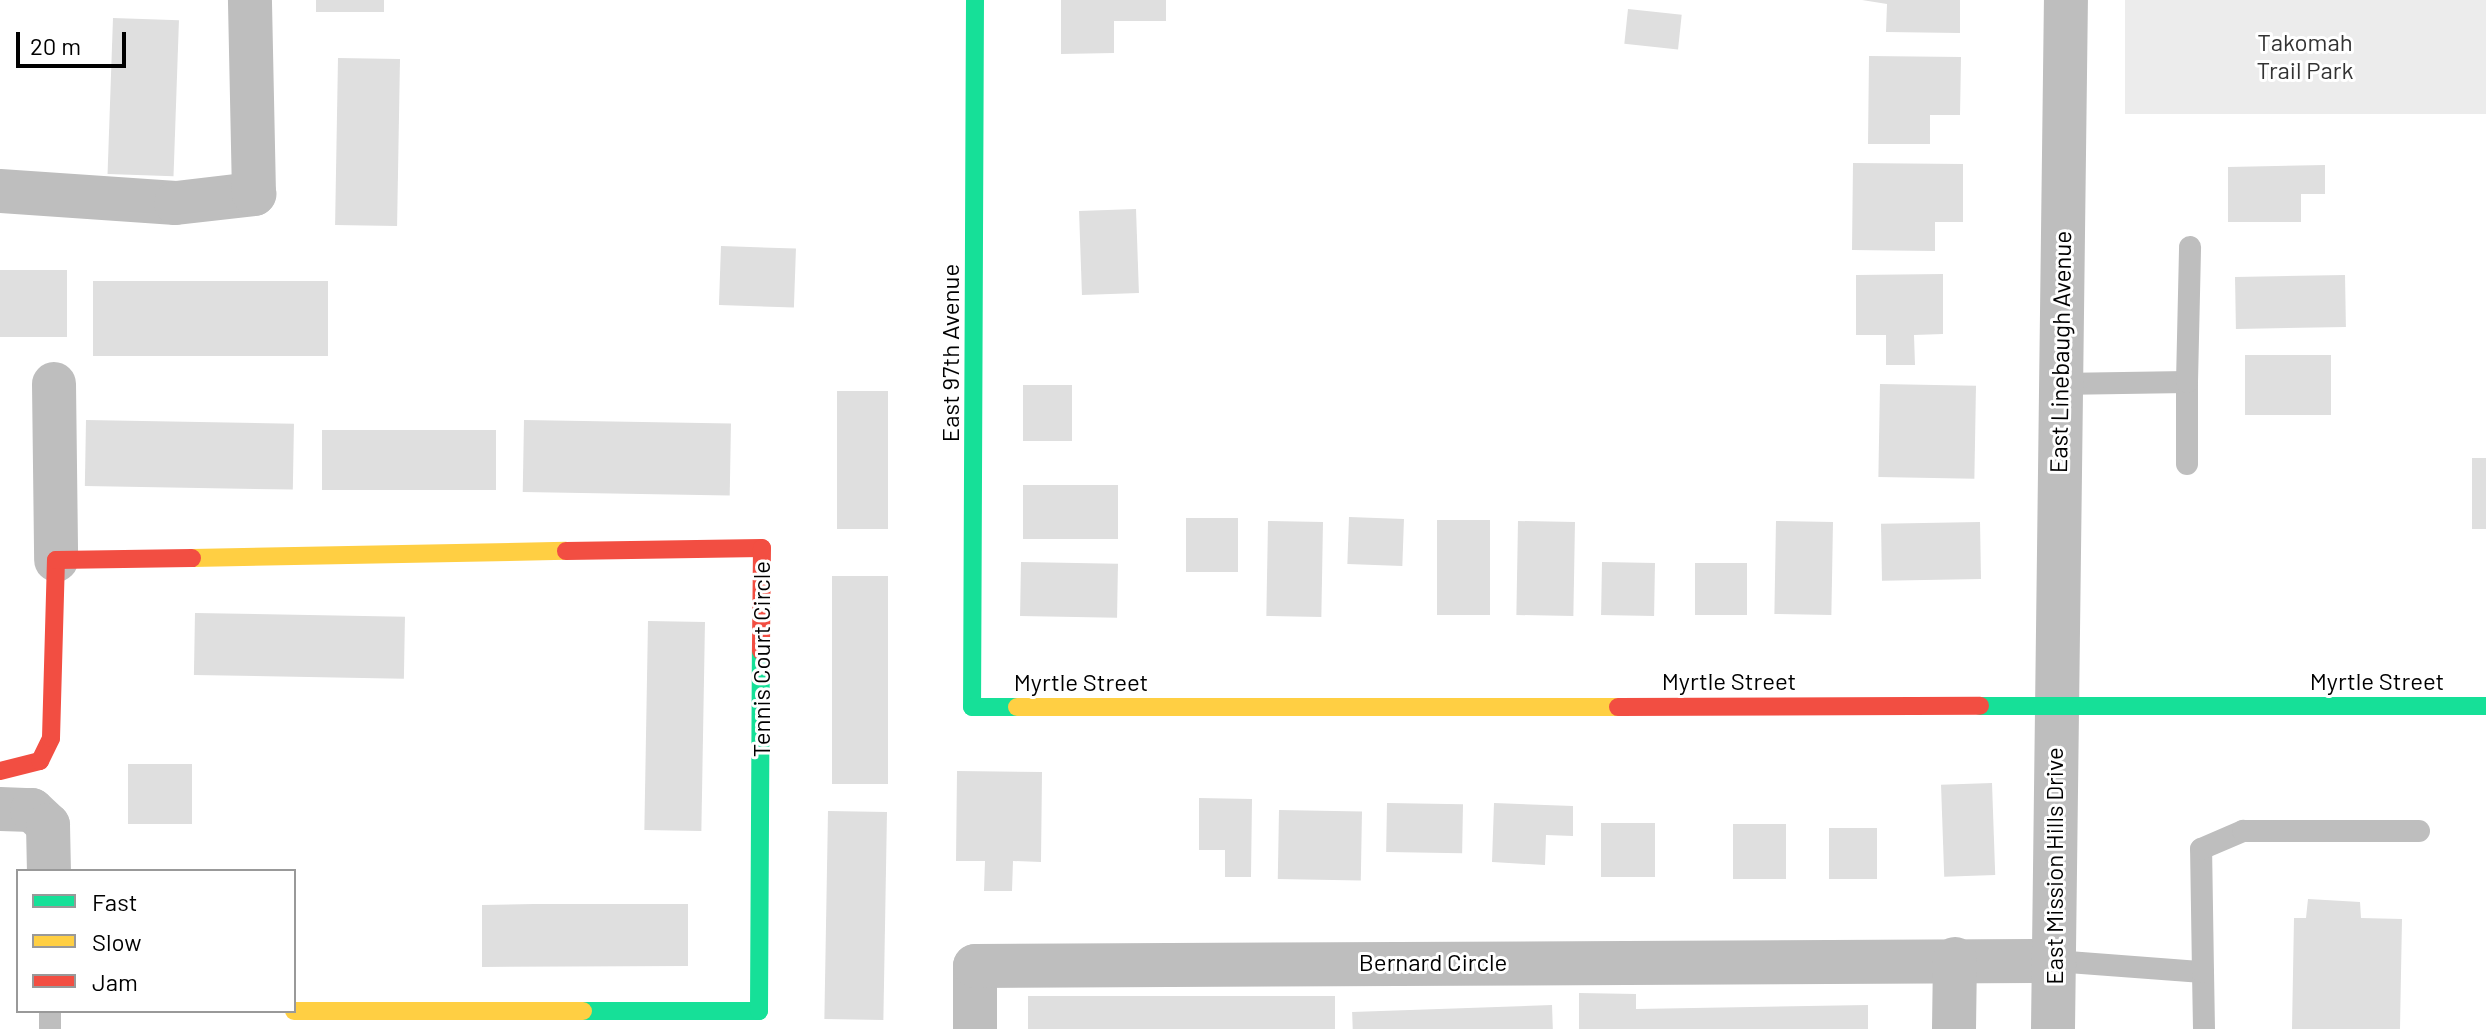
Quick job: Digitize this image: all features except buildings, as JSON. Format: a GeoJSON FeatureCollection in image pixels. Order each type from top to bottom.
{"type":"FeatureCollection","features":[{"type":"Feature","properties":{"kind":"street"},"geometry":{"type":"LineString","coordinates":[[0,191],[176,203],[254,194],[250,0]]}},
{"type":"Feature","properties":{"kind":"street","name":"East 97th Avenue"},"geometry":{"type":"LineString","coordinates":[[972,707],[975,0]]}},
{"type":"Feature","properties":{"kind":"street","name":"East Linebaugh Avenue"},"geometry":{"type":"LineString","coordinates":[[2054,704],[2066,0]]}},
{"type":"Feature","properties":{"kind":"street"},"geometry":{"type":"LineString","coordinates":[[0,771],[40,761],[51,738],[56,560],[54,384]]}},
{"type":"Feature","properties":{"kind":"street","name":"Tennis Court Circle"},"geometry":{"type":"LineString","coordinates":[[56,560],[762,548],[759,1011],[296,1011]]}},
{"type":"Feature","properties":{"kind":"street","name":"East Mission Hills Drive"},"geometry":{"type":"LineString","coordinates":[[2053,1029],[2054,704]]}},
{"type":"Feature","properties":{"kind":"street","name":"Myrtle Street"},"geometry":{"type":"LineString","coordinates":[[972,707],[2486,706]]}},
{"type":"Feature","properties":{"kind":"street"},"geometry":{"type":"LineString","coordinates":[[0,809],[32,810],[48,825],[49,869]]}},
{"type":"Feature","properties":{"kind":"street"},"geometry":{"type":"LineString","coordinates":[[1954,1029],[1955,959]]}},
{"type":"Feature","properties":{"kind":"street","name":"Bernard Circle"},"geometry":{"type":"LineString","coordinates":[[975,1029],[975,966],[1955,959],[2055,961]]}},
{"type":"Feature","properties":{"kind":"lane"},"geometry":{"type":"LineString","coordinates":[[2187,464],[2190,247]]}},
{"type":"Feature","properties":{"kind":"lane"},"geometry":{"type":"LineString","coordinates":[[2059,384],[2187,382]]}},
{"type":"Feature","properties":{"kind":"lane"},"geometry":{"type":"LineString","coordinates":[[2204,1029],[2201,849],[2243,831],[2419,831]]}},
{"type":"Feature","properties":{"kind":"lane"},"geometry":{"type":"LineString","coordinates":[[2055,961],[2203,972]]}},
{"type":"Feature","properties":{"kind":"green space","name":"Takomah Trail Park"},"geometry":{"type":"Polygon","coordinates":[[[2125,0],[2486,0],[2486,114],[2125,114],[2125,0]]]}},
{"type":"Feature","properties":{"kind":"traffic: fast"},"geometry":{"type":"LineString","coordinates":[[975,0],[972,707],[1017,707]]}},
{"type":"Feature","properties":{"kind":"traffic: fast"},"geometry":{"type":"LineString","coordinates":[[583,1011],[759,1011],[761,651]]}},
{"type":"Feature","properties":{"kind":"traffic: fast"},"geometry":{"type":"LineString","coordinates":[[1980,706],[2486,706]]}},
{"type":"Feature","properties":{"kind":"traffic: slow"},"geometry":{"type":"LineString","coordinates":[[192,558],[566,551]]}},
{"type":"Feature","properties":{"kind":"traffic: slow"},"geometry":{"type":"LineString","coordinates":[[1017,707],[1618,707]]}},
{"type":"Feature","properties":{"kind":"traffic: slow"},"geometry":{"type":"LineString","coordinates":[[296,1011],[583,1011]]}},
{"type":"Feature","properties":{"kind":"traffic: jam"},"geometry":{"type":"LineString","coordinates":[[566,551],[762,548],[761,651]]}},
{"type":"Feature","properties":{"kind":"traffic: jam"},"geometry":{"type":"LineString","coordinates":[[0,771],[40,761],[51,738],[56,560],[192,558]]}},
{"type":"Feature","properties":{"kind":"traffic: jam"},"geometry":{"type":"LineString","coordinates":[[1618,707],[1980,706]]}}]}
